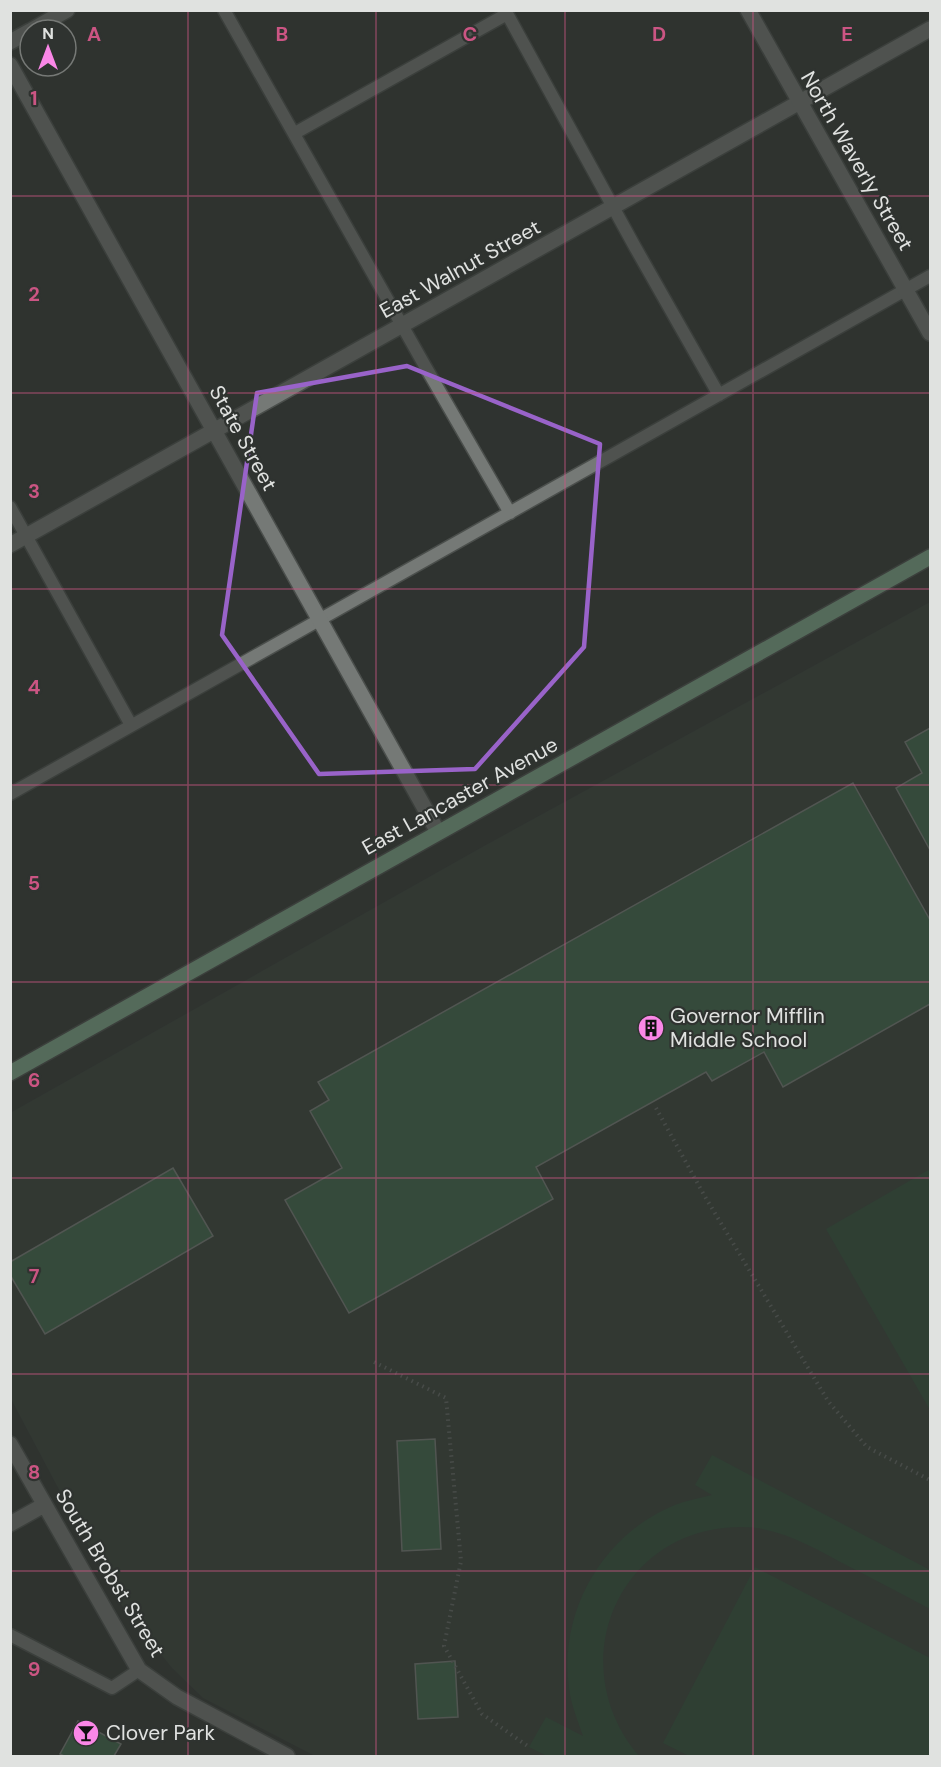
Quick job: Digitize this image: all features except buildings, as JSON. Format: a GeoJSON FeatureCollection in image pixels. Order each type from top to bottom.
{"type":"FeatureCollection","features":[{"type":"Feature","properties":{"kind":"main road","name":"East Lancaster Avenue"},"geometry":{"type":"LineString","coordinates":[[10,1073],[930,557]]}},
{"type":"Feature","properties":{"kind":"street"},"geometry":{"type":"LineString","coordinates":[[53,18],[68,10]]}},
{"type":"Feature","properties":{"kind":"street","name":"North Waverly Street"},"geometry":{"type":"LineString","coordinates":[[748,10],[930,333]]}},
{"type":"Feature","properties":{"kind":"street","name":"East Walnut Street"},"geometry":{"type":"LineString","coordinates":[[10,545],[930,29]]}},
{"type":"Feature","properties":{"kind":"street","name":"State Street"},"geometry":{"type":"LineString","coordinates":[[10,64],[438,832]]}},
{"type":"Feature","properties":{"kind":"street","name":"South Brobst Street"},"geometry":{"type":"LineString","coordinates":[[10,1444],[138,1670],[177,1697],[287,1756]]}},
{"type":"Feature","properties":{"kind":"street"},"geometry":{"type":"LineString","coordinates":[[10,1524],[44,1505]]}},
{"type":"Feature","properties":{"kind":"lane"},"geometry":{"type":"LineString","coordinates":[[224,10],[510,513]]}},
{"type":"Feature","properties":{"kind":"lane"},"geometry":{"type":"LineString","coordinates":[[295,134],[506,12],[614,206],[634,247],[719,395]]}},
{"type":"Feature","properties":{"kind":"lane"},"geometry":{"type":"LineString","coordinates":[[10,794],[930,276]]}},
{"type":"Feature","properties":{"kind":"lane"},"geometry":{"type":"LineString","coordinates":[[10,507],[131,725]]}},
{"type":"Feature","properties":{"kind":"lane"},"geometry":{"type":"LineString","coordinates":[[10,1635],[112,1688],[138,1670]]}},
{"type":"Feature","properties":{"kind":"path"},"geometry":{"type":"LineString","coordinates":[[656,1108],[704,1195],[828,1401],[867,1447],[930,1480]]}},
{"type":"Feature","properties":{"kind":"path"},"geometry":{"type":"LineString","coordinates":[[374,1362],[446,1398],[461,1561],[444,1646],[482,1714],[529,1747]]}},
{"type":"Feature","properties":{"kind":"highlighted area"},"geometry":{"type":"Polygon","coordinates":[[[407,366],[600,444],[584,647],[475,769],[319,774],[222,635],[257,393],[407,366]]]}},
{"type":"Feature","properties":{"kind":"shaded area"},"geometry":{"type":"Polygon","coordinates":[[[930,602],[930,1756],[315,1756],[203,1698],[172,1668],[118,1601],[11,1399],[10,1113],[484,846],[930,602]]]}},
{"type":"Feature","properties":{"kind":"green space"},"geometry":{"type":"Polygon","coordinates":[[[930,1169],[930,1410],[826,1229],[930,1169]]]}},
{"type":"Feature","properties":{"kind":"green space"},"geometry":{"type":"Polygon","coordinates":[[[712,1455],[930,1570],[930,1609],[811,1546],[784,1535],[741,1527],[698,1533],[662,1550],[634,1575],[615,1607],[605,1644],[605,1682],[616,1720],[639,1756],[547,1756],[529,1747],[546,1717],[583,1736],[570,1694],[568,1661],[570,1634],[577,1608],[588,1584],[602,1561],[620,1541],[641,1524],[675,1505],[712,1495],[695,1485],[712,1455]]]}},
{"type":"Feature","properties":{"kind":"green space"},"geometry":{"type":"Polygon","coordinates":[[[755,1567],[930,1658],[930,1756],[689,1756],[663,1743],[755,1567]]]}},
{"type":"Feature","properties":{"kind":"place","name":"Governor Mifflin Middle School"},"geometry":{"type":"Point","coordinates":[651,1028]}},
{"type":"Feature","properties":{"kind":"place","name":"Clover Park"},"geometry":{"type":"Point","coordinates":[86,1733]}}]}
